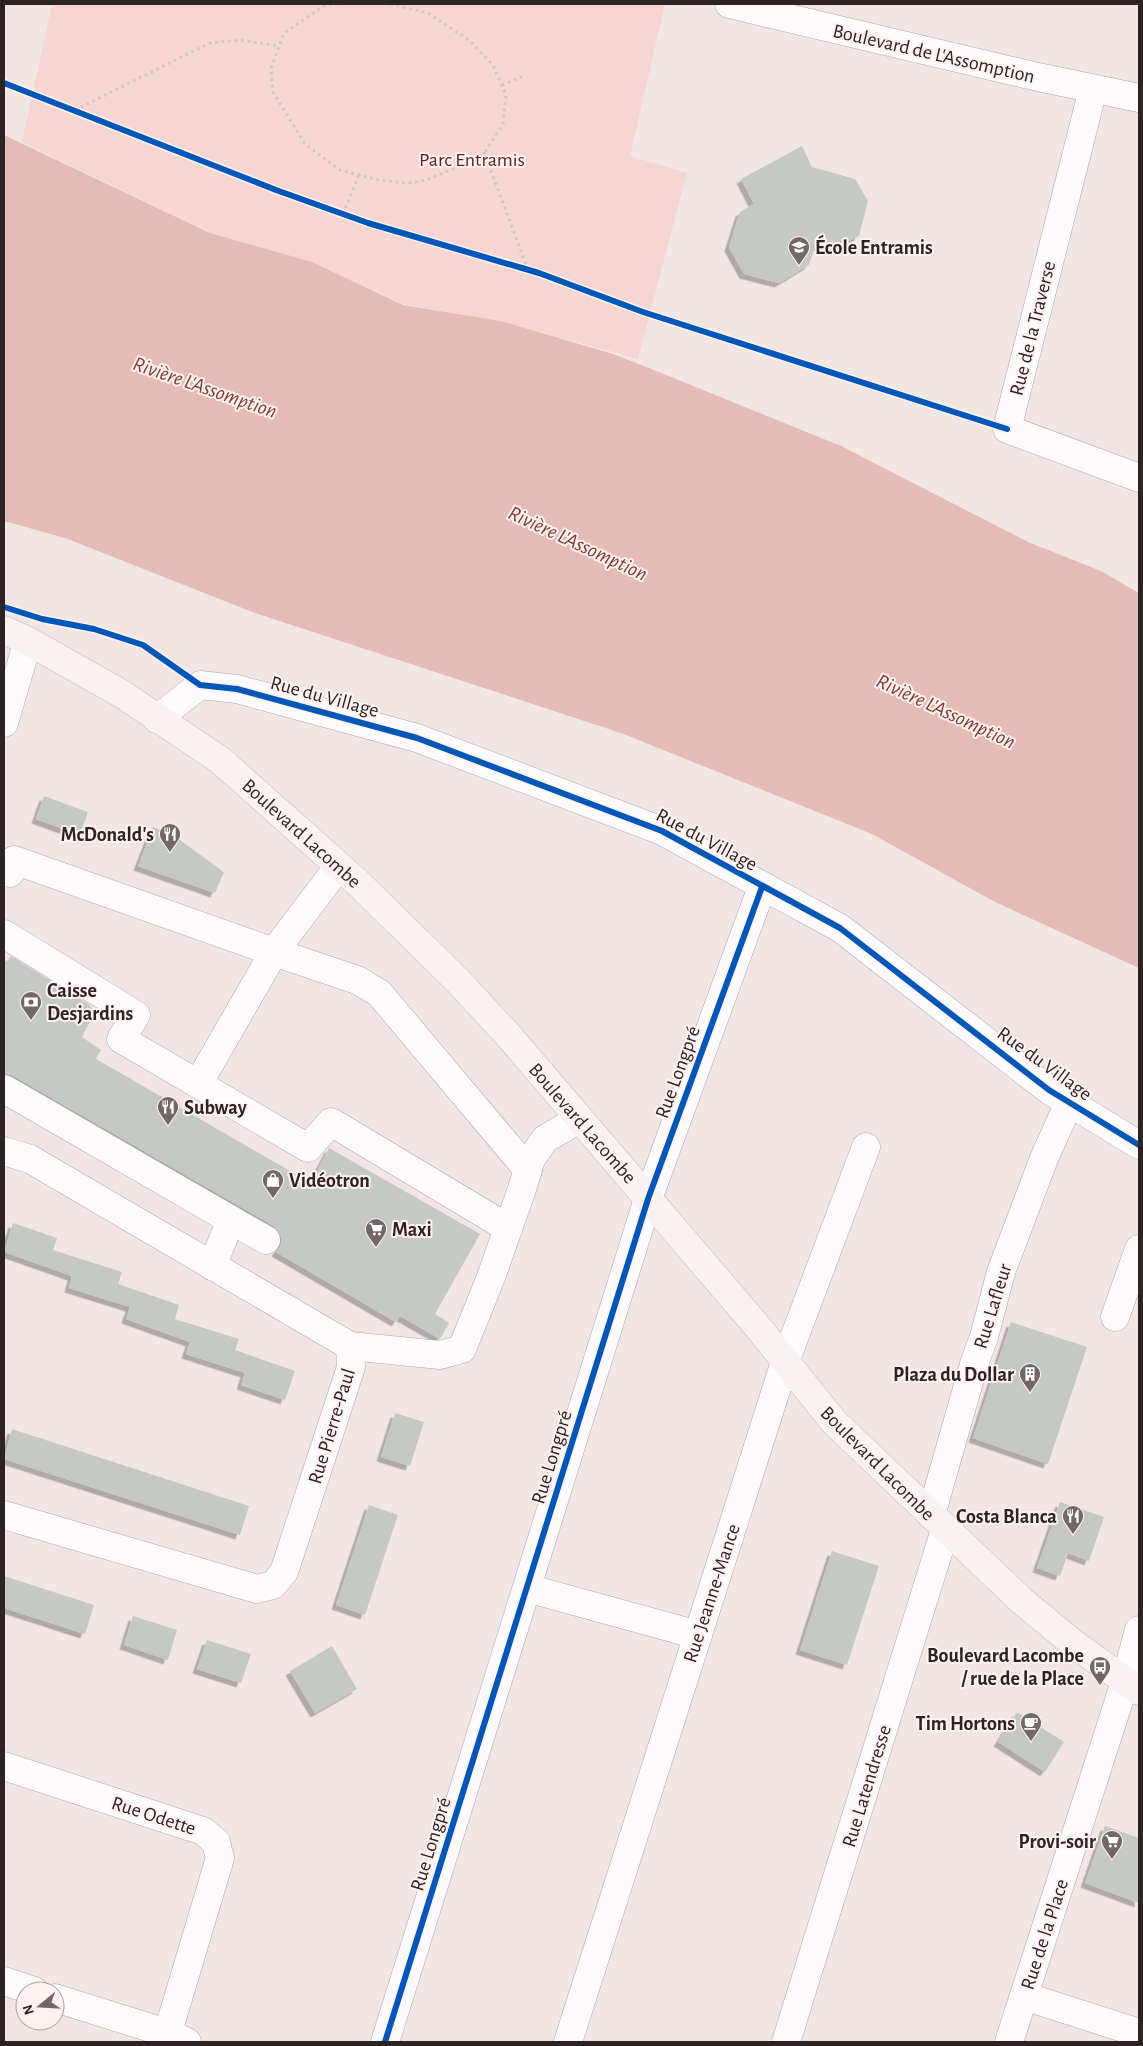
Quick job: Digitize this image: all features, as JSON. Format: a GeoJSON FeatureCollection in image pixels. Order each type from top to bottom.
{"type":"FeatureCollection","features":[{"type":"Feature","properties":{"kind":"main road","name":"Boulevard Lacombe"},"geometry":{"type":"LineString","coordinates":[[4,630],[28,641],[122,694],[220,760],[339,866],[458,981],[648,1199],[786,1362],[834,1422],[1022,1601],[1132,1687]]}},
{"type":"Feature","properties":{"kind":"street","name":"Boulevard de L'Assomption"},"geometry":{"type":"LineString","coordinates":[[729,4],[1093,89],[1139,98]]}},
{"type":"Feature","properties":{"kind":"street","name":"Rue de la Traverse"},"geometry":{"type":"LineString","coordinates":[[1093,89],[1007,429],[1139,478]]}},
{"type":"Feature","properties":{"kind":"street"},"geometry":{"type":"LineString","coordinates":[[4,723],[28,641]]}},
{"type":"Feature","properties":{"kind":"street","name":"Rue du Village"},"geometry":{"type":"LineString","coordinates":[[157,719],[200,685],[237,689],[416,738],[662,831],[840,928],[1069,1103],[1139,1145]]}},
{"type":"Feature","properties":{"kind":"street"},"geometry":{"type":"LineString","coordinates":[[6,879],[14,860],[358,980],[379,993],[528,1170]]}},
{"type":"Feature","properties":{"kind":"street"},"geometry":{"type":"LineString","coordinates":[[198,1084],[274,952],[339,866]]}},
{"type":"Feature","properties":{"kind":"street","name":"Rue Longpré"},"geometry":{"type":"LineString","coordinates":[[384,2042],[648,1199],[762,887]]}},
{"type":"Feature","properties":{"kind":"street"},"geometry":{"type":"LineString","coordinates":[[4,934],[136,1015],[121,1039],[198,1084],[308,1148],[331,1122],[508,1228]]}},
{"type":"Feature","properties":{"kind":"street"},"geometry":{"type":"LineString","coordinates":[[4,1089],[266,1240]]}},
{"type":"Feature","properties":{"kind":"street","name":"Rue Lafleur"},"geometry":{"type":"LineString","coordinates":[[938,1523],[1001,1272],[1045,1156],[1069,1103]]}},
{"type":"Feature","properties":{"kind":"street"},"geometry":{"type":"LineString","coordinates":[[350,1346],[440,1355],[462,1349],[508,1228],[531,1158],[545,1139],[579,1119]]}},
{"type":"Feature","properties":{"kind":"street","name":"Rue Jeanne-Mance"},"geometry":{"type":"LineString","coordinates":[[568,2042],[786,1362],[866,1147]]}},
{"type":"Feature","properties":{"kind":"street","name":"Rue Pierre-Paul"},"geometry":{"type":"LineString","coordinates":[[4,1151],[30,1159],[350,1346],[351,1367],[284,1572],[274,1585],[257,1589],[4,1515]]}},
{"type":"Feature","properties":{"kind":"street"},"geometry":{"type":"LineString","coordinates":[[212,1266],[231,1220]]}},
{"type":"Feature","properties":{"kind":"street"},"geometry":{"type":"LineString","coordinates":[[1115,1317],[1139,1249]]}},
{"type":"Feature","properties":{"kind":"street","name":"Rue Latendresse"},"geometry":{"type":"LineString","coordinates":[[786,2042],[938,1523]]}},
{"type":"Feature","properties":{"kind":"street"},"geometry":{"type":"LineString","coordinates":[[527,1588],[698,1635]]}},
{"type":"Feature","properties":{"kind":"street","name":"Rue de la Place"},"geometry":{"type":"LineString","coordinates":[[1009,2042],[1132,1687],[1139,1630]]}},
{"type":"Feature","properties":{"kind":"street","name":"Rue Odette"},"geometry":{"type":"LineString","coordinates":[[4,1766],[203,1831],[216,1842],[220,1858],[173,2039]]}},
{"type":"Feature","properties":{"kind":"street"},"geometry":{"type":"LineString","coordinates":[[1024,1996],[1139,2034]]}},
{"type":"Feature","properties":{"kind":"street"},"geometry":{"type":"LineString","coordinates":[[65,2001],[173,2039]]}},
{"type":"Feature","properties":{"kind":"path"},"geometry":{"type":"LineString","coordinates":[[338,4],[325,5],[284,34],[271,68],[273,92],[306,144],[340,170],[378,180],[409,184],[426,180],[481,158],[503,124],[506,95],[493,65],[469,40],[428,13],[390,4]]}},
{"type":"Feature","properties":{"kind":"path"},"geometry":{"type":"LineString","coordinates":[[76,110],[210,43],[240,40],[279,46]]}},
{"type":"Feature","properties":{"kind":"path"},"geometry":{"type":"LineString","coordinates":[[502,85],[522,77]]}},
{"type":"Feature","properties":{"kind":"path"},"geometry":{"type":"LineString","coordinates":[[67,107],[84,114]]}},
{"type":"Feature","properties":{"kind":"path"},"geometry":{"type":"LineString","coordinates":[[484,152],[531,271]]}},
{"type":"Feature","properties":{"kind":"path"},"geometry":{"type":"LineString","coordinates":[[344,214],[359,175]]}},
{"type":"Feature","properties":{"kind":"path"},"geometry":{"type":"LineString","coordinates":[[335,211],[352,217]]}},
{"type":"Feature","properties":{"kind":"path"},"geometry":{"type":"LineString","coordinates":[[519,267],[531,271]]}},
{"type":"Feature","properties":{"kind":"green space","name":"Parc Entramis"},"geometry":{"type":"Polygon","coordinates":[[[52,4],[665,4],[630,156],[687,173],[638,359],[504,322],[403,304],[311,262],[211,233],[22,142],[52,4]]]}},
{"type":"Feature","properties":{"kind":"water","name":"Rivière L'Assomption"},"geometry":{"type":"Polygon","coordinates":[[[4,135],[210,233],[312,262],[403,305],[501,321],[613,354],[649,368],[841,446],[1028,542],[1101,571],[1139,593],[1139,968],[995,902],[872,834],[621,733],[255,613],[65,538],[4,521],[4,135]]]}},
{"type":"Feature","properties":{"kind":"building"},"geometry":{"type":"Polygon","coordinates":[[[802,146],[812,167],[855,179],[868,201],[859,236],[831,249],[815,246],[809,265],[779,283],[744,274],[729,247],[740,212],[754,204],[741,179],[802,146]]]}},
{"type":"Feature","properties":{"kind":"building"},"geometry":{"type":"Polygon","coordinates":[[[44,796],[88,812],[80,835],[36,819],[44,796]]]}},
{"type":"Feature","properties":{"kind":"building","name":"McDonald's"},"geometry":{"type":"Polygon","coordinates":[[[153,827],[173,835],[224,872],[215,893],[138,866],[153,827]]]}},
{"type":"Feature","properties":{"kind":"building"},"geometry":{"type":"Polygon","coordinates":[[[11,956],[90,1005],[94,1014],[82,1037],[101,1050],[96,1059],[311,1183],[329,1148],[480,1234],[435,1314],[449,1323],[440,1339],[400,1316],[396,1322],[276,1252],[280,1247],[282,1239],[274,1226],[12,1075],[4,1073],[4,967],[11,956]]]}},
{"type":"Feature","properties":{"kind":"building"},"geometry":{"type":"Polygon","coordinates":[[[13,1223],[57,1238],[53,1250],[122,1272],[118,1284],[179,1305],[175,1319],[239,1339],[235,1350],[295,1371],[285,1400],[241,1385],[245,1373],[186,1354],[190,1342],[126,1319],[130,1307],[69,1288],[72,1276],[4,1252],[13,1223]]]}},
{"type":"Feature","properties":{"kind":"building","name":"Plaza du Dollar"},"geometry":{"type":"Polygon","coordinates":[[[1011,1322],[1087,1347],[1048,1464],[973,1438],[1011,1322]]]}},
{"type":"Feature","properties":{"kind":"building"},"geometry":{"type":"Polygon","coordinates":[[[395,1413],[424,1422],[410,1466],[381,1457],[395,1413]]]}},
{"type":"Feature","properties":{"kind":"building"},"geometry":{"type":"Polygon","coordinates":[[[12,1429],[249,1506],[240,1535],[4,1459],[12,1429]]]}},
{"type":"Feature","properties":{"kind":"building","name":"Costa Blanca"},"geometry":{"type":"Polygon","coordinates":[[[1060,1502],[1104,1517],[1089,1561],[1068,1553],[1060,1576],[1037,1568],[1060,1502]]]}},
{"type":"Feature","properties":{"kind":"building"},"geometry":{"type":"Polygon","coordinates":[[[369,1505],[398,1515],[365,1615],[336,1605],[369,1505]]]}},
{"type":"Feature","properties":{"kind":"building"},"geometry":{"type":"Polygon","coordinates":[[[832,1551],[879,1566],[847,1665],[800,1650],[832,1551]]]}},
{"type":"Feature","properties":{"kind":"building"},"geometry":{"type":"Polygon","coordinates":[[[4,1576],[94,1605],[85,1634],[4,1608],[4,1576]]]}},
{"type":"Feature","properties":{"kind":"building"},"geometry":{"type":"Polygon","coordinates":[[[133,1616],[177,1630],[168,1660],[124,1645],[133,1616]]]}},
{"type":"Feature","properties":{"kind":"building"},"geometry":{"type":"Polygon","coordinates":[[[207,1640],[251,1654],[241,1683],[197,1669],[207,1640]]]}},
{"type":"Feature","properties":{"kind":"building"},"geometry":{"type":"Polygon","coordinates":[[[332,1646],[357,1689],[315,1713],[290,1671],[332,1646]]]}},
{"type":"Feature","properties":{"kind":"building","name":"Tim Hortons"},"geometry":{"type":"Polygon","coordinates":[[[1017,1712],[1064,1742],[1045,1772],[998,1742],[1017,1712]]]}},
{"type":"Feature","properties":{"kind":"building","name":"Provi-soir"},"geometry":{"type":"Polygon","coordinates":[[[1105,1826],[1139,1838],[1139,1903],[1085,1883],[1105,1826]]]}},
{"type":"Feature","properties":{"kind":"cycle path"},"geometry":{"type":"LineString","coordinates":[[4,83],[276,190],[368,223],[539,273],[643,312],[1007,429]]}},
{"type":"Feature","properties":{"kind":"cycle path"},"geometry":{"type":"LineString","coordinates":[[4,607],[42,619],[94,629],[143,645],[200,685],[237,689],[417,738],[662,831],[840,928],[1049,1090],[1139,1145]]}},
{"type":"Feature","properties":{"kind":"cycle path"},"geometry":{"type":"LineString","coordinates":[[385,2042],[648,1199],[762,887]]}},
{"type":"Feature","properties":{"kind":"place","name":"École Entramis"},"geometry":{"type":"Point","coordinates":[799,266]}},
{"type":"Feature","properties":{"kind":"place","name":"McDonald's"},"geometry":{"type":"Point","coordinates":[170,853]}},
{"type":"Feature","properties":{"kind":"place","name":"Caisse Desjardins"},"geometry":{"type":"Point","coordinates":[31,1021]}},
{"type":"Feature","properties":{"kind":"place","name":"Subway"},"geometry":{"type":"Point","coordinates":[168,1126]}},
{"type":"Feature","properties":{"kind":"place","name":"Vidéotron"},"geometry":{"type":"Point","coordinates":[273,1199]}},
{"type":"Feature","properties":{"kind":"place","name":"Maxi"},"geometry":{"type":"Point","coordinates":[376,1248]}},
{"type":"Feature","properties":{"kind":"place","name":"Plaza du Dollar"},"geometry":{"type":"Point","coordinates":[1030,1393]}},
{"type":"Feature","properties":{"kind":"place","name":"Costa Blanca"},"geometry":{"type":"Point","coordinates":[1073,1535]}},
{"type":"Feature","properties":{"kind":"place","name":"Boulevard Lacombe / rue de la Place"},"geometry":{"type":"Point","coordinates":[1100,1686]}},
{"type":"Feature","properties":{"kind":"place","name":"Tim Hortons"},"geometry":{"type":"Point","coordinates":[1031,1742]}},
{"type":"Feature","properties":{"kind":"place","name":"Provi-soir"},"geometry":{"type":"Point","coordinates":[1112,1860]}}]}
